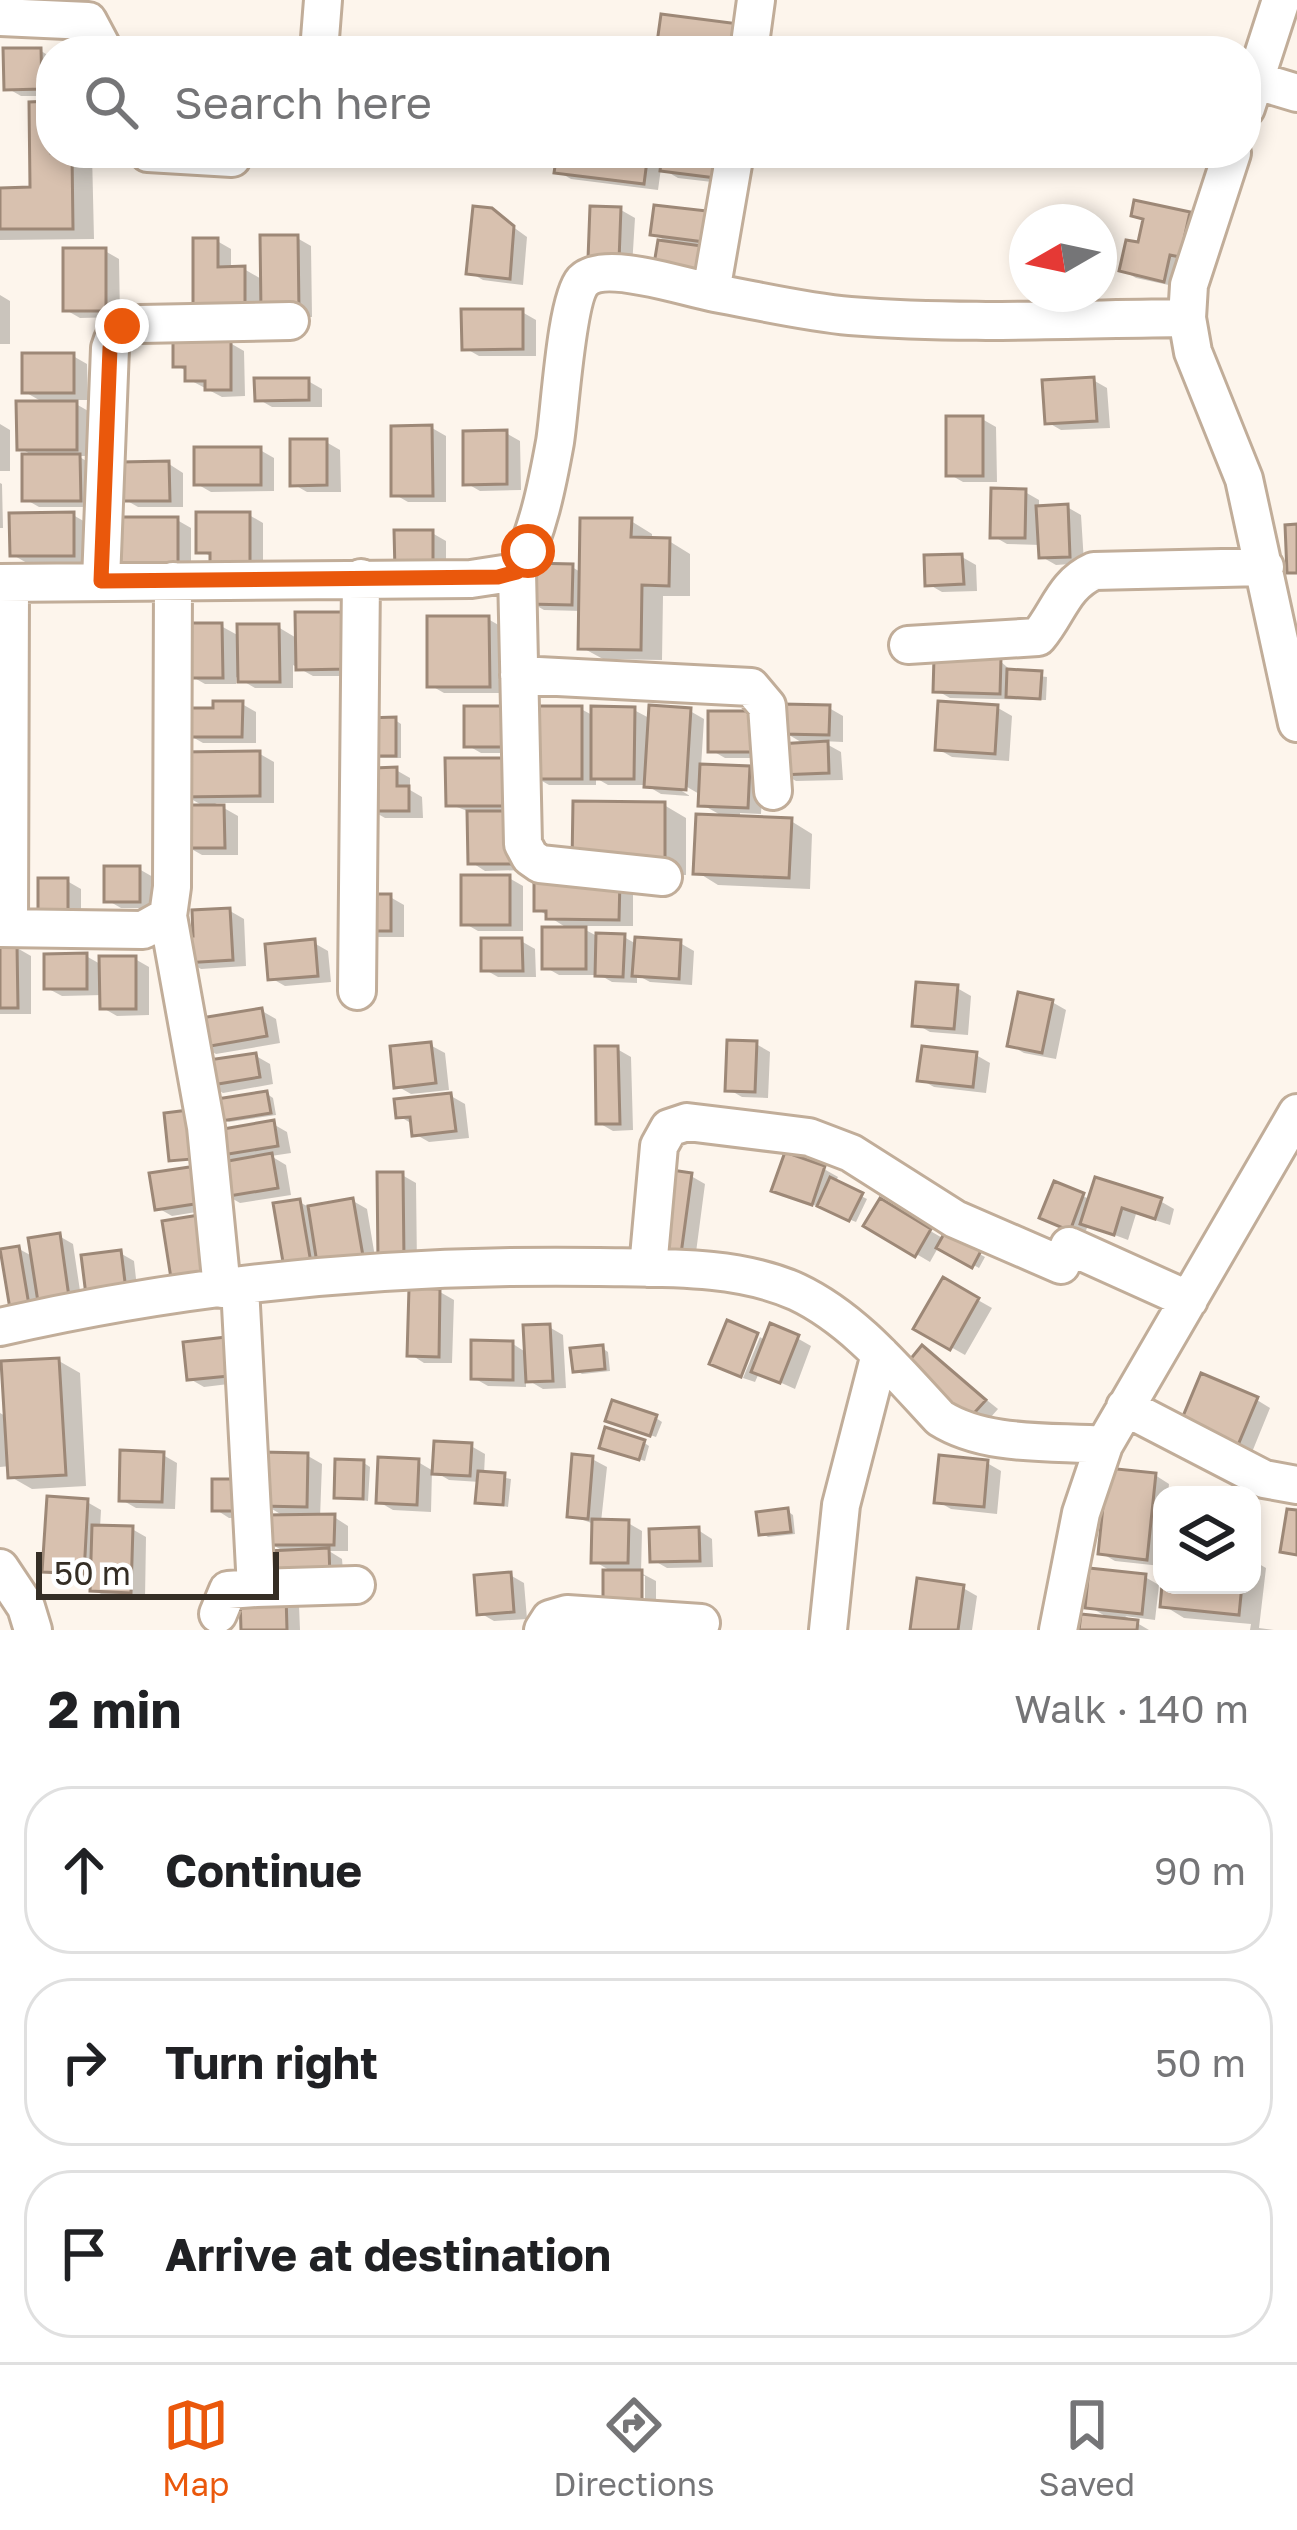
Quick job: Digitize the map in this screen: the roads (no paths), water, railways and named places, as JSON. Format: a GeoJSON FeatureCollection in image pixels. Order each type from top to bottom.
{"type":"FeatureCollection","features":[{"type":"Feature","properties":{"kind":"street"},"geometry":{"type":"LineString","coordinates":[[321,36],[323,0]]}},
{"type":"Feature","properties":{"kind":"street"},"geometry":{"type":"LineString","coordinates":[[751,36],[755,0]]}},
{"type":"Feature","properties":{"kind":"street"},"geometry":{"type":"LineString","coordinates":[[1261,61],[1281,0]]}},
{"type":"Feature","properties":{"kind":"street"},"geometry":{"type":"LineString","coordinates":[[0,17],[88,21],[95,36]]}},
{"type":"Feature","properties":{"kind":"street"},"geometry":{"type":"LineString","coordinates":[[1261,94],[1297,94]]}},
{"type":"Feature","properties":{"kind":"street"},"geometry":{"type":"LineString","coordinates":[[711,292],[732,168]]}},
{"type":"Feature","properties":{"kind":"street"},"geometry":{"type":"LineString","coordinates":[[1227,168],[1189,285],[1187,318],[1193,352],[1244,479],[1297,723]]}},
{"type":"Feature","properties":{"kind":"street"},"geometry":{"type":"LineString","coordinates":[[663,877],[541,864],[523,844],[517,572],[541,508],[580,284],[594,274],[617,272],[844,315],[930,320],[1187,318]]}},
{"type":"Feature","properties":{"kind":"street"},"geometry":{"type":"LineString","coordinates":[[101,581],[113,335],[122,326],[140,324],[290,321]]}},
{"type":"Feature","properties":{"kind":"street"},"geometry":{"type":"LineString","coordinates":[[908,645],[1038,637],[1052,621],[1064,593],[1077,579],[1094,571],[1265,567]]}},
{"type":"Feature","properties":{"kind":"street"},"geometry":{"type":"LineString","coordinates":[[168,916],[143,930],[4,928],[5,583],[471,579],[517,572]]}},
{"type":"Feature","properties":{"kind":"street"},"geometry":{"type":"LineString","coordinates":[[357,991],[361,578]]}},
{"type":"Feature","properties":{"kind":"street"},"geometry":{"type":"LineString","coordinates":[[173,581],[168,916],[231,1288],[256,1588]]}},
{"type":"Feature","properties":{"kind":"street"},"geometry":{"type":"LineString","coordinates":[[519,675],[751,687],[767,706],[772,791]]}},
{"type":"Feature","properties":{"kind":"street"},"geometry":{"type":"LineString","coordinates":[[1058,1630],[1081,1513],[1104,1445],[1297,1113]]}},
{"type":"Feature","properties":{"kind":"street"},"geometry":{"type":"LineString","coordinates":[[648,1268],[659,1146],[669,1128],[687,1122],[809,1137],[851,1153],[991,1238],[1061,1265],[1070,1246],[1189,1300]]}},
{"type":"Feature","properties":{"kind":"street"},"geometry":{"type":"LineString","coordinates":[[0,1327],[231,1288],[389,1269],[483,1265],[648,1268],[753,1278],[793,1291],[831,1311],[880,1354],[940,1418],[972,1434],[1104,1445]]}},
{"type":"Feature","properties":{"kind":"street"},"geometry":{"type":"LineString","coordinates":[[828,1630],[841,1505],[880,1354]]}},
{"type":"Feature","properties":{"kind":"street"},"geometry":{"type":"LineString","coordinates":[[1125,1407],[1264,1479],[1297,1485]]}},
{"type":"Feature","properties":{"kind":"street"},"geometry":{"type":"LineString","coordinates":[[0,1568],[26,1607],[33,1630]]}},
{"type":"Feature","properties":{"kind":"street"},"geometry":{"type":"LineString","coordinates":[[218,1614],[228,1590],[356,1585]]}},
{"type":"Feature","properties":{"kind":"street"},"geometry":{"type":"LineString","coordinates":[[543,1630],[550,1619],[567,1614],[701,1623]]}}]}
